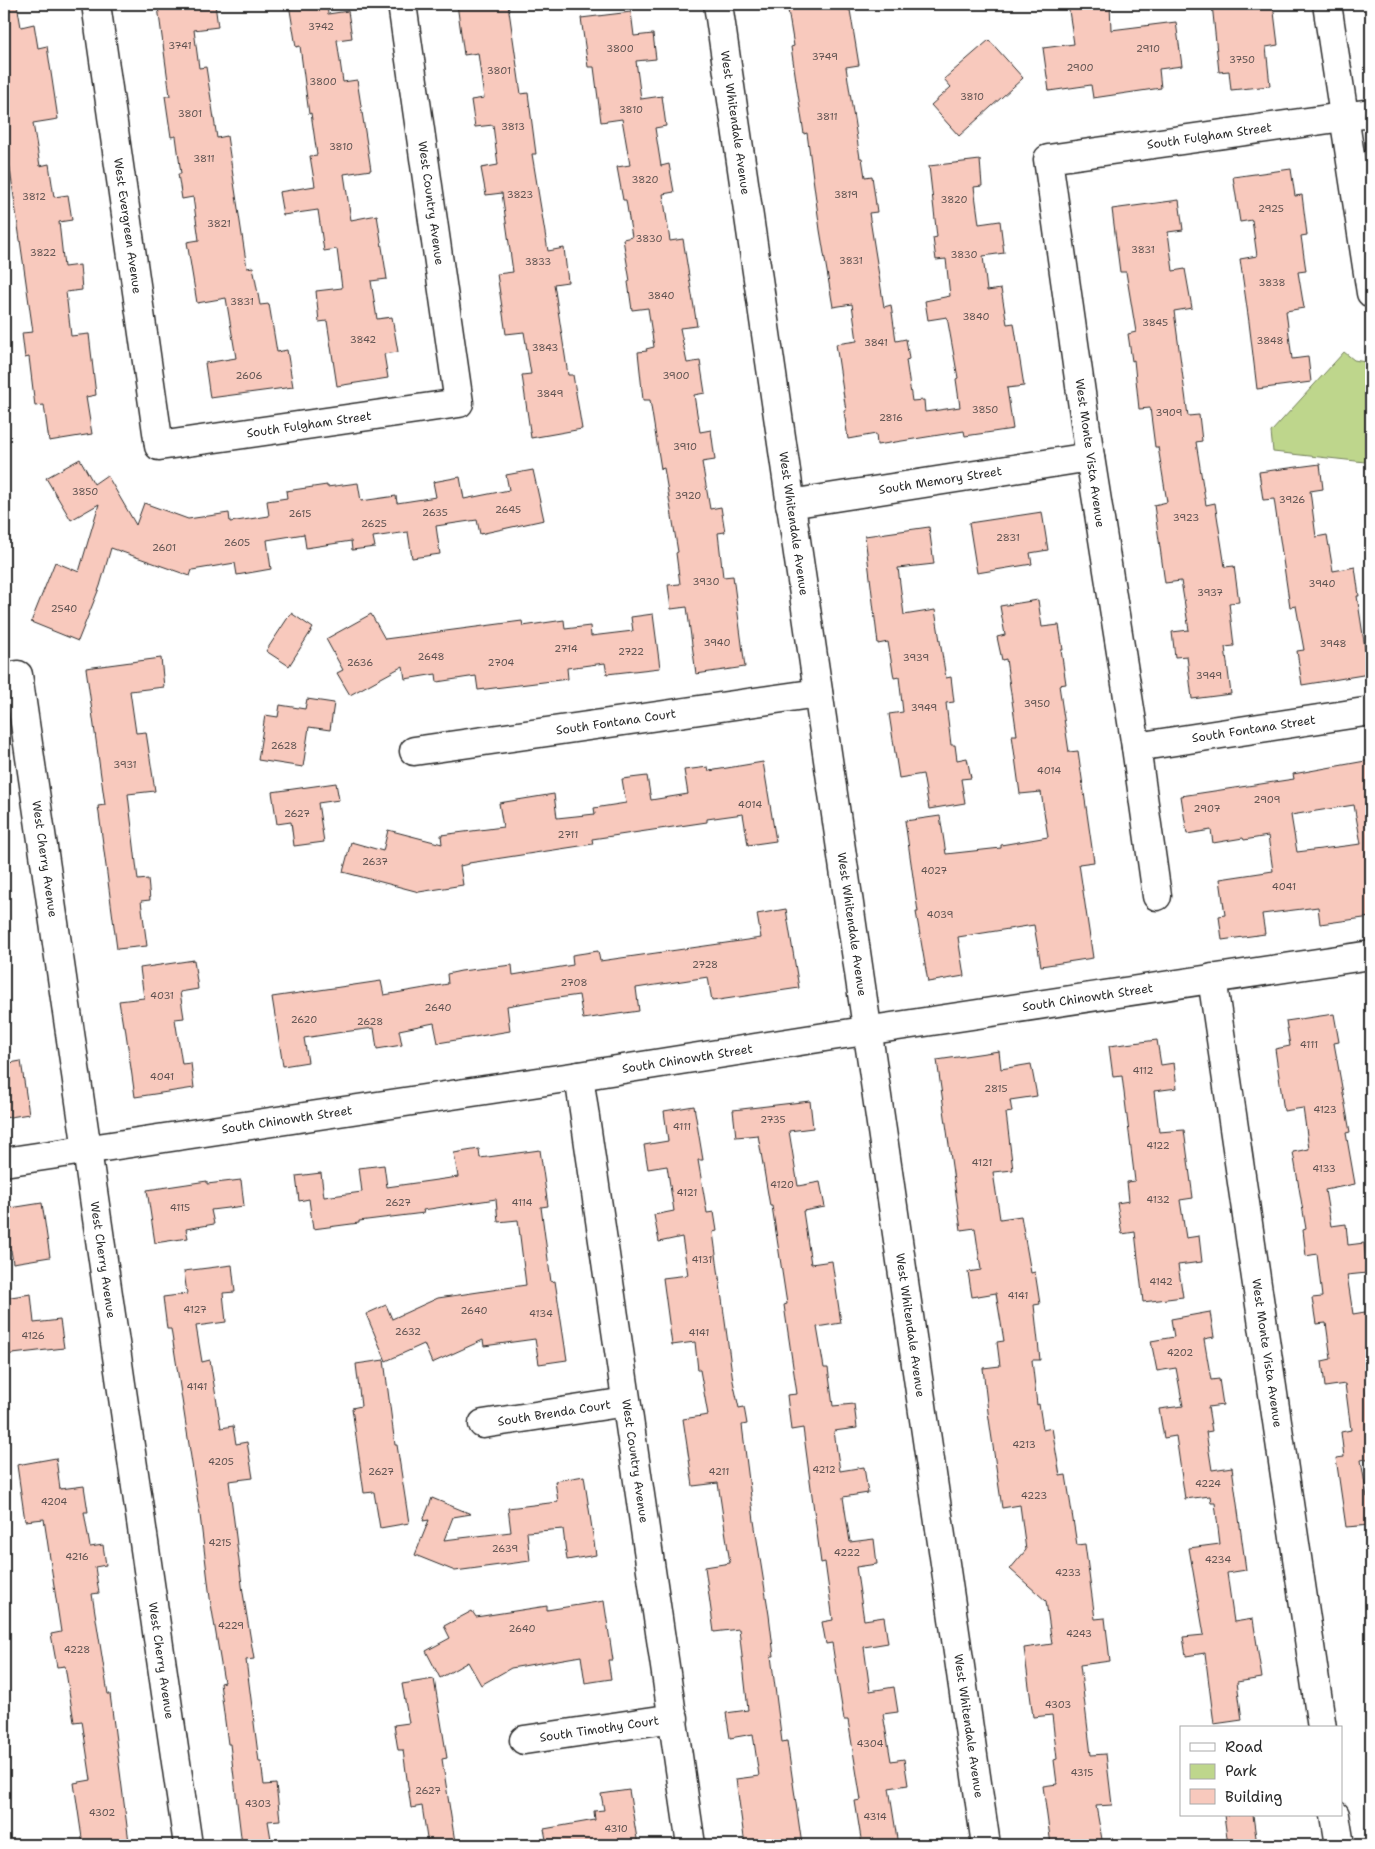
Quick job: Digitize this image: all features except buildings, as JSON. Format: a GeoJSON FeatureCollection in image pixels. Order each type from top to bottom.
{"type":"FeatureCollection","features":[{"type":"Feature","properties":{"kind":"street","name":"West Evergreen Avenue"},"geometry":{"type":"LineString","coordinates":[[96,4],[159,446]]}},
{"type":"Feature","properties":{"kind":"street","name":"West Country Avenue"},"geometry":{"type":"LineString","coordinates":[[402,4],[459,403]]}},
{"type":"Feature","properties":{"kind":"street","name":"West Whitendale Avenue"},"geometry":{"type":"LineString","coordinates":[[718,4],[986,1845]]}},
{"type":"Feature","properties":{"kind":"street"},"geometry":{"type":"LineString","coordinates":[[1327,4],[1371,293]]}},
{"type":"Feature","properties":{"kind":"street","name":"South Fulgham Street"},"geometry":{"type":"LineString","coordinates":[[1048,159],[1371,113]]}},
{"type":"Feature","properties":{"kind":"street","name":"West Monte Vista Avenue"},"geometry":{"type":"LineString","coordinates":[[1048,159],[1090,457],[1136,748],[1156,896]]}},
{"type":"Feature","properties":{"kind":"street","name":"South Fulgham Street"},"geometry":{"type":"LineString","coordinates":[[159,446],[459,403]]}},
{"type":"Feature","properties":{"kind":"street","name":"South Memory Street"},"geometry":{"type":"LineString","coordinates":[[790,504],[1090,457]]}},
{"type":"Feature","properties":{"kind":"street","name":"West Cherry Avenue"},"geometry":{"type":"LineString","coordinates":[[11,676],[87,1149],[188,1845]]}},
{"type":"Feature","properties":{"kind":"street","name":"South Fontana Court"},"geometry":{"type":"LineString","coordinates":[[414,751],[818,693]]}},
{"type":"Feature","properties":{"kind":"street","name":"South Fontana Street"},"geometry":{"type":"LineString","coordinates":[[1136,748],[1371,711]]}},
{"type":"Feature","properties":{"kind":"street","name":"South Chinowth Street"},"geometry":{"type":"LineString","coordinates":[[4,1162],[1371,955]]}},
{"type":"Feature","properties":{"kind":"street","name":"West Monte Vista Avenue"},"geometry":{"type":"LineString","coordinates":[[1212,978],[1322,1726]]}},
{"type":"Feature","properties":{"kind":"street","name":"West Country Avenue"},"geometry":{"type":"LineString","coordinates":[[579,1076],[691,1845]]}},
{"type":"Feature","properties":{"kind":"street","name":"South Brenda Court"},"geometry":{"type":"LineString","coordinates":[[483,1424],[626,1402]]}},
{"type":"Feature","properties":{"kind":"street","name":"South Timothy Court"},"geometry":{"type":"LineString","coordinates":[[524,1740],[674,1718]]}},
{"type":"Feature","properties":{"kind":"street"},"geometry":{"type":"LineString","coordinates":[[1335,1816],[1340,1845]]}},
{"type":"Feature","properties":{"kind":"green space"},"geometry":{"type":"Polygon","coordinates":[[[1344,352],[1354,360],[1371,363],[1371,454],[1365,462],[1273,452],[1271,432],[1344,352]]]}}]}
